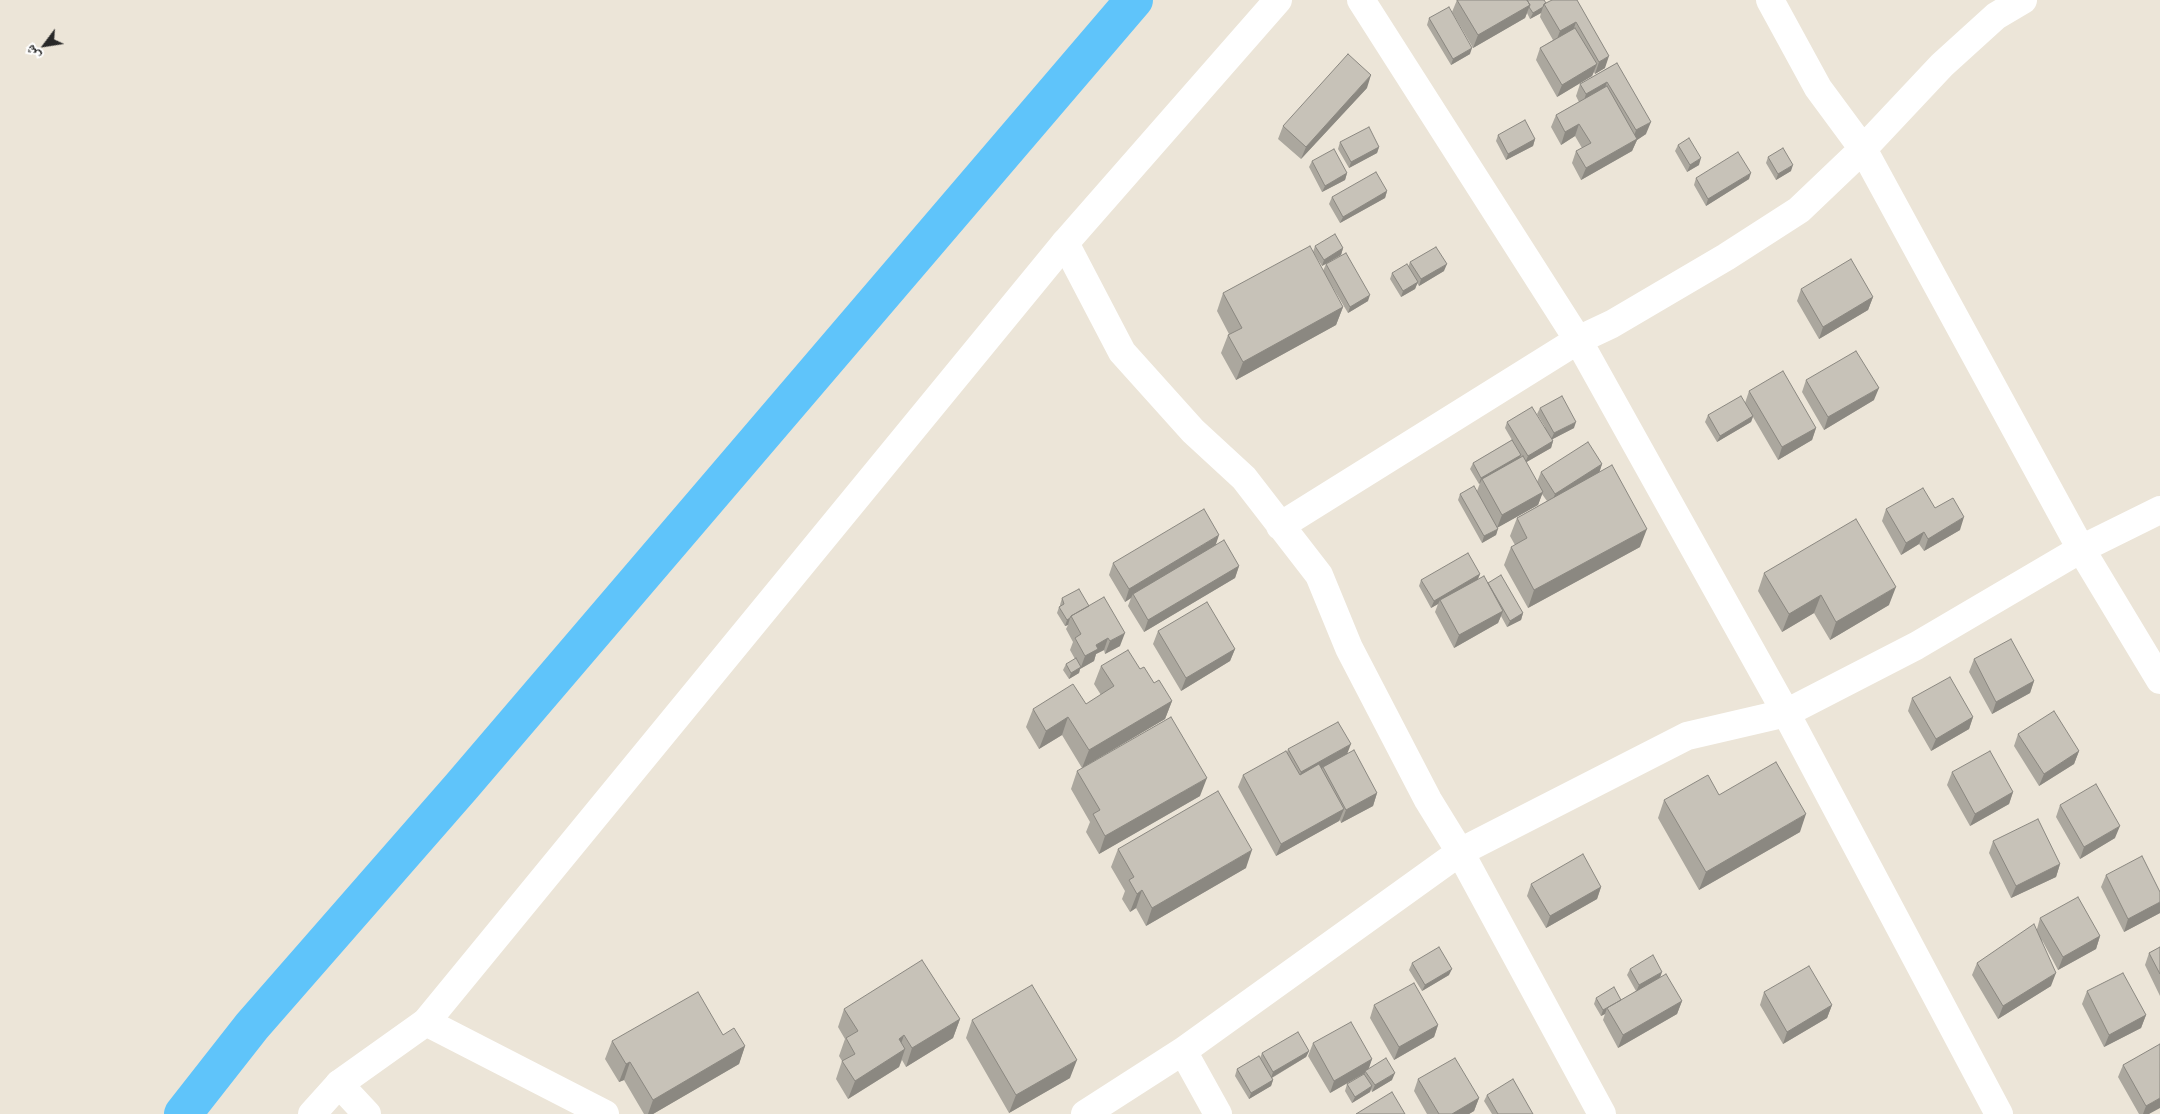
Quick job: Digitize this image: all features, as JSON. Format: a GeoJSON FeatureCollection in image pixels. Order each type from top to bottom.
{"type":"FeatureCollection","features":[{"type":"Feature","properties":{"kind":"street"},"geometry":{"type":"LineString","coordinates":[[312,1114],[339,1084],[426,1022],[1066,243],[1278,0]]}},
{"type":"Feature","properties":{"kind":"street"},"geometry":{"type":"LineString","coordinates":[[1361,0],[1578,340],[1786,713],[1999,1114]]}},
{"type":"Feature","properties":{"kind":"street"},"geometry":{"type":"LineString","coordinates":[[1770,0],[1818,88],[1863,149],[2081,549],[2160,680]]}},
{"type":"Feature","properties":{"kind":"street"},"geometry":{"type":"LineString","coordinates":[[1280,526],[1578,340],[1612,324],[1726,257],[1799,210],[1863,149],[1942,65],[1996,16],[2023,0]]}},
{"type":"Feature","properties":{"kind":"street"},"geometry":{"type":"LineString","coordinates":[[1066,243],[1122,352],[1193,431],[1244,478],[1320,575],[1349,648],[1428,800],[1460,852],[1602,1114]]}},
{"type":"Feature","properties":{"kind":"street"},"geometry":{"type":"LineString","coordinates":[[1085,1114],[1183,1050],[1460,852],[1687,736],[1786,713],[1916,646],[2081,549],[2160,510]]}},
{"type":"Feature","properties":{"kind":"street"},"geometry":{"type":"LineString","coordinates":[[426,1022],[605,1114]]}},
{"type":"Feature","properties":{"kind":"street"},"geometry":{"type":"LineString","coordinates":[[1183,1050],[1218,1114]]}},
{"type":"Feature","properties":{"kind":"street"},"geometry":{"type":"LineString","coordinates":[[339,1084],[368,1114]]}},
{"type":"Feature","properties":{"kind":"building"},"geometry":{"type":"Polygon","coordinates":[[[1457,0],[1527,0],[1530,5],[1478,35],[1457,0]]]}},
{"type":"Feature","properties":{"kind":"building"},"geometry":{"type":"Polygon","coordinates":[[[1527,0],[1544,0],[1546,3],[1533,13],[1527,0]]]}},
{"type":"Feature","properties":{"kind":"building"},"geometry":{"type":"Polygon","coordinates":[[[1552,0],[1577,0],[1609,56],[1599,62],[1576,22],[1560,31],[1544,4],[1552,0]]]}},
{"type":"Feature","properties":{"kind":"building"},"geometry":{"type":"Polygon","coordinates":[[[1449,7],[1472,48],[1453,59],[1429,18],[1449,7]]]}},
{"type":"Feature","properties":{"kind":"building"},"geometry":{"type":"Polygon","coordinates":[[[1575,28],[1597,64],[1562,85],[1540,48],[1575,28]]]}},
{"type":"Feature","properties":{"kind":"building"},"geometry":{"type":"Polygon","coordinates":[[[1348,54],[1371,75],[1306,147],[1283,126],[1348,54]]]}},
{"type":"Feature","properties":{"kind":"building"},"geometry":{"type":"Polygon","coordinates":[[[1617,63],[1651,122],[1636,130],[1607,82],[1586,94],[1580,84],[1617,63]]]}},
{"type":"Feature","properties":{"kind":"building"},"geometry":{"type":"Polygon","coordinates":[[[1607,86],[1637,139],[1586,168],[1576,151],[1591,143],[1579,124],[1565,132],[1556,115],[1607,86]]]}},
{"type":"Feature","properties":{"kind":"building"},"geometry":{"type":"Polygon","coordinates":[[[1525,120],[1535,139],[1508,154],[1498,135],[1525,120]]]}},
{"type":"Feature","properties":{"kind":"building"},"geometry":{"type":"Polygon","coordinates":[[[1369,127],[1379,147],[1351,162],[1340,142],[1369,127]]]}},
{"type":"Feature","properties":{"kind":"building"},"geometry":{"type":"Polygon","coordinates":[[[1689,138],[1701,158],[1690,165],[1678,145],[1689,138]]]}},
{"type":"Feature","properties":{"kind":"building"},"geometry":{"type":"Polygon","coordinates":[[[1783,148],[1793,165],[1778,174],[1768,157],[1783,148]]]}},
{"type":"Feature","properties":{"kind":"building"},"geometry":{"type":"Polygon","coordinates":[[[1334,149],[1347,173],[1325,186],[1312,161],[1334,149]]]}},
{"type":"Feature","properties":{"kind":"building"},"geometry":{"type":"Polygon","coordinates":[[[1738,152],[1751,173],[1708,199],[1696,178],[1738,152]]]}},
{"type":"Feature","properties":{"kind":"building"},"geometry":{"type":"Polygon","coordinates":[[[1376,172],[1387,191],[1343,217],[1332,197],[1376,172]]]}},
{"type":"Feature","properties":{"kind":"building"},"geometry":{"type":"Polygon","coordinates":[[[1335,234],[1343,248],[1324,260],[1315,246],[1335,234]]]}},
{"type":"Feature","properties":{"kind":"building"},"geometry":{"type":"Polygon","coordinates":[[[1310,246],[1343,307],[1243,362],[1228,335],[1242,328],[1223,293],[1310,246]]]}},
{"type":"Feature","properties":{"kind":"building"},"geometry":{"type":"Polygon","coordinates":[[[1436,247],[1447,264],[1421,279],[1410,262],[1436,247]]]}},
{"type":"Feature","properties":{"kind":"building"},"geometry":{"type":"Polygon","coordinates":[[[1346,253],[1370,295],[1350,307],[1326,264],[1346,253]]]}},
{"type":"Feature","properties":{"kind":"building"},"geometry":{"type":"Polygon","coordinates":[[[1851,259],[1873,297],[1823,327],[1801,289],[1851,259]]]}},
{"type":"Feature","properties":{"kind":"building"},"geometry":{"type":"Polygon","coordinates":[[[1407,264],[1418,282],[1403,291],[1392,273],[1407,264]]]}},
{"type":"Feature","properties":{"kind":"building"},"geometry":{"type":"Polygon","coordinates":[[[1856,351],[1879,388],[1828,417],[1806,380],[1856,351]]]}},
{"type":"Feature","properties":{"kind":"building"},"geometry":{"type":"Polygon","coordinates":[[[1783,371],[1816,428],[1782,447],[1749,391],[1783,371]]]}},
{"type":"Feature","properties":{"kind":"building"},"geometry":{"type":"Polygon","coordinates":[[[1562,396],[1576,422],[1554,433],[1540,408],[1562,396]]]}},
{"type":"Feature","properties":{"kind":"building"},"geometry":{"type":"Polygon","coordinates":[[[1741,396],[1753,416],[1720,436],[1708,415],[1741,396]]]}},
{"type":"Feature","properties":{"kind":"building"},"geometry":{"type":"Polygon","coordinates":[[[1532,407],[1553,441],[1528,456],[1507,422],[1532,407]]]}},
{"type":"Feature","properties":{"kind":"building"},"geometry":{"type":"Polygon","coordinates":[[[1512,440],[1521,455],[1481,478],[1473,463],[1512,440]]]}},
{"type":"Feature","properties":{"kind":"building"},"geometry":{"type":"Polygon","coordinates":[[[1588,442],[1602,464],[1555,494],[1541,472],[1588,442]]]}},
{"type":"Feature","properties":{"kind":"building"},"geometry":{"type":"Polygon","coordinates":[[[1523,456],[1543,492],[1502,515],[1482,479],[1523,456]]]}},
{"type":"Feature","properties":{"kind":"building"},"geometry":{"type":"Polygon","coordinates":[[[1612,465],[1647,529],[1534,590],[1511,547],[1527,538],[1517,518],[1612,465]]]}},
{"type":"Feature","properties":{"kind":"building"},"geometry":{"type":"Polygon","coordinates":[[[1474,486],[1498,529],[1484,536],[1460,494],[1474,486]]]}},
{"type":"Feature","properties":{"kind":"building"},"geometry":{"type":"Polygon","coordinates":[[[1923,488],[1935,508],[1953,498],[1964,517],[1928,539],[1924,532],[1906,543],[1886,509],[1923,488]]]}},
{"type":"Feature","properties":{"kind":"building"},"geometry":{"type":"Polygon","coordinates":[[[1204,509],[1219,535],[1129,589],[1113,563],[1204,509]]]}},
{"type":"Feature","properties":{"kind":"building"},"geometry":{"type":"Polygon","coordinates":[[[1856,519],[1896,587],[1836,622],[1821,595],[1789,614],[1764,573],[1856,519]]]}},
{"type":"Feature","properties":{"kind":"building"},"geometry":{"type":"Polygon","coordinates":[[[1224,540],[1239,566],[1148,620],[1133,594],[1224,540]]]}},
{"type":"Feature","properties":{"kind":"building"},"geometry":{"type":"Polygon","coordinates":[[[1468,553],[1480,574],[1434,601],[1421,580],[1468,553]]]}},
{"type":"Feature","properties":{"kind":"building"},"geometry":{"type":"Polygon","coordinates":[[[1501,575],[1523,613],[1510,621],[1488,583],[1501,575]]]}},
{"type":"Feature","properties":{"kind":"building"},"geometry":{"type":"Polygon","coordinates":[[[1484,576],[1503,611],[1459,635],[1440,600],[1484,576]]]}},
{"type":"Feature","properties":{"kind":"building"},"geometry":{"type":"Polygon","coordinates":[[[1079,589],[1089,606],[1067,620],[1059,607],[1064,604],[1062,598],[1079,589]]]}},
{"type":"Feature","properties":{"kind":"building"},"geometry":{"type":"Polygon","coordinates":[[[1104,597],[1125,633],[1110,641],[1108,638],[1096,645],[1098,649],[1085,656],[1075,638],[1081,634],[1071,616],[1104,597]]]}},
{"type":"Feature","properties":{"kind":"building"},"geometry":{"type":"Polygon","coordinates":[[[1207,602],[1235,649],[1186,678],[1158,631],[1207,602]]]}},
{"type":"Feature","properties":{"kind":"building"},"geometry":{"type":"Polygon","coordinates":[[[2011,639],[2034,681],[1996,702],[1974,659],[2011,639]]]}},
{"type":"Feature","properties":{"kind":"building"},"geometry":{"type":"Polygon","coordinates":[[[1128,650],[1140,669],[1144,667],[1154,683],[1159,680],[1172,701],[1089,750],[1068,717],[1046,731],[1033,709],[1073,684],[1086,704],[1114,686],[1101,666],[1128,650]]]}},
{"type":"Feature","properties":{"kind":"building"},"geometry":{"type":"Polygon","coordinates":[[[1076,658],[1081,667],[1071,673],[1066,664],[1076,658]]]}},
{"type":"Feature","properties":{"kind":"building"},"geometry":{"type":"Polygon","coordinates":[[[1950,677],[1973,717],[1936,739],[1912,698],[1950,677]]]}},
{"type":"Feature","properties":{"kind":"building"},"geometry":{"type":"Polygon","coordinates":[[[2054,711],[2079,751],[2044,774],[2018,734],[2054,711]]]}},
{"type":"Feature","properties":{"kind":"building"},"geometry":{"type":"Polygon","coordinates":[[[1171,717],[1207,778],[1105,836],[1093,814],[1100,810],[1077,771],[1171,717]]]}},
{"type":"Feature","properties":{"kind":"building"},"geometry":{"type":"Polygon","coordinates":[[[1338,722],[1351,744],[1301,772],[1288,749],[1338,722]]]}},
{"type":"Feature","properties":{"kind":"building"},"geometry":{"type":"Polygon","coordinates":[[[1354,750],[1377,793],[1346,810],[1323,767],[1354,750]]]}},
{"type":"Feature","properties":{"kind":"building"},"geometry":{"type":"Polygon","coordinates":[[[1286,751],[1300,775],[1319,764],[1344,809],[1281,844],[1243,775],[1286,751]]]}},
{"type":"Feature","properties":{"kind":"building"},"geometry":{"type":"Polygon","coordinates":[[[1990,751],[2013,792],[1975,814],[1952,772],[1990,751]]]}},
{"type":"Feature","properties":{"kind":"building"},"geometry":{"type":"Polygon","coordinates":[[[1776,762],[1806,814],[1706,872],[1664,800],[1708,775],[1719,795],[1776,762]]]}},
{"type":"Feature","properties":{"kind":"building"},"geometry":{"type":"Polygon","coordinates":[[[2096,784],[2120,826],[2084,847],[2060,805],[2096,784]]]}},
{"type":"Feature","properties":{"kind":"building"},"geometry":{"type":"Polygon","coordinates":[[[1218,791],[1252,850],[1152,908],[1142,890],[1137,894],[1129,880],[1134,877],[1118,849],[1218,791]]]}},
{"type":"Feature","properties":{"kind":"building"},"geometry":{"type":"Polygon","coordinates":[[[2038,819],[2060,864],[2016,886],[1993,841],[2038,819]]]}},
{"type":"Feature","properties":{"kind":"building"},"geometry":{"type":"Polygon","coordinates":[[[1583,854],[1601,887],[1550,916],[1531,884],[1583,854]]]}},
{"type":"Feature","properties":{"kind":"building"},"geometry":{"type":"Polygon","coordinates":[[[2142,856],[2160,892],[2160,902],[2128,919],[2106,875],[2142,856]]]}},
{"type":"Feature","properties":{"kind":"building"},"geometry":{"type":"Polygon","coordinates":[[[2078,897],[2100,936],[2063,957],[2040,918],[2078,897]]]}},
{"type":"Feature","properties":{"kind":"building"},"geometry":{"type":"Polygon","coordinates":[[[2034,924],[2056,973],[2003,1006],[1977,963],[2034,924]]]}},
{"type":"Feature","properties":{"kind":"building"},"geometry":{"type":"Polygon","coordinates":[[[1439,947],[1452,969],[1425,985],[1412,963],[1439,947]]]}},
{"type":"Feature","properties":{"kind":"building"},"geometry":{"type":"Polygon","coordinates":[[[2160,947],[2160,974],[2149,953],[2160,947]]]}},
{"type":"Feature","properties":{"kind":"building"},"geometry":{"type":"Polygon","coordinates":[[[1653,955],[1662,972],[1639,985],[1630,969],[1653,955]]]}},
{"type":"Feature","properties":{"kind":"building"},"geometry":{"type":"Polygon","coordinates":[[[922,960],[960,1019],[912,1048],[904,1035],[899,1039],[905,1049],[855,1081],[842,1061],[855,1054],[846,1038],[858,1031],[844,1009],[922,960]]]}},
{"type":"Feature","properties":{"kind":"building"},"geometry":{"type":"Polygon","coordinates":[[[1809,966],[1832,1005],[1787,1032],[1764,992],[1809,966]]]}},
{"type":"Feature","properties":{"kind":"building"},"geometry":{"type":"Polygon","coordinates":[[[2123,973],[2146,1015],[2109,1035],[2087,991],[2123,973]]]}},
{"type":"Feature","properties":{"kind":"building"},"geometry":{"type":"Polygon","coordinates":[[[1666,974],[1682,1001],[1623,1035],[1607,1008],[1666,974]]]}},
{"type":"Feature","properties":{"kind":"building"},"geometry":{"type":"Polygon","coordinates":[[[1414,983],[1438,1025],[1399,1047],[1374,1005],[1414,983]]]}},
{"type":"Feature","properties":{"kind":"building"},"geometry":{"type":"Polygon","coordinates":[[[1032,985],[1077,1060],[1016,1095],[972,1020],[1032,985]]]}},
{"type":"Feature","properties":{"kind":"building"},"geometry":{"type":"Polygon","coordinates":[[[1614,987],[1621,1000],[1603,1010],[1596,998],[1614,987]]]}},
{"type":"Feature","properties":{"kind":"building"},"geometry":{"type":"Polygon","coordinates":[[[698,992],[723,1035],[734,1028],[745,1046],[653,1100],[630,1062],[626,1064],[612,1041],[698,992]]]}},
{"type":"Feature","properties":{"kind":"building"},"geometry":{"type":"Polygon","coordinates":[[[1351,1022],[1372,1059],[1334,1081],[1313,1043],[1351,1022]]]}},
{"type":"Feature","properties":{"kind":"building"},"geometry":{"type":"Polygon","coordinates":[[[1298,1032],[1309,1051],[1273,1072],[1262,1053],[1298,1032]]]}},
{"type":"Feature","properties":{"kind":"building"},"geometry":{"type":"Polygon","coordinates":[[[2160,1044],[2160,1098],[2146,1106],[2123,1065],[2160,1044]]]}},
{"type":"Feature","properties":{"kind":"building"},"geometry":{"type":"Polygon","coordinates":[[[1259,1056],[1273,1080],[1251,1093],[1237,1069],[1259,1056]]]}},
{"type":"Feature","properties":{"kind":"building"},"geometry":{"type":"Polygon","coordinates":[[[1386,1058],[1395,1073],[1375,1085],[1365,1071],[1386,1058]]]}},
{"type":"Feature","properties":{"kind":"building"},"geometry":{"type":"Polygon","coordinates":[[[1455,1058],[1479,1098],[1452,1114],[1439,1114],[1418,1079],[1455,1058]]]}},
{"type":"Feature","properties":{"kind":"building"},"geometry":{"type":"Polygon","coordinates":[[[1364,1074],[1372,1086],[1355,1097],[1347,1084],[1364,1074]]]}},
{"type":"Feature","properties":{"kind":"building"},"geometry":{"type":"Polygon","coordinates":[[[1513,1079],[1533,1114],[1498,1114],[1487,1095],[1513,1079]]]}},
{"type":"Feature","properties":{"kind":"building"},"geometry":{"type":"Polygon","coordinates":[[[1392,1092],[1405,1114],[1356,1114],[1392,1092]]]}},
{"type":"Feature","properties":{"kind":"waterway"},"geometry":{"type":"LineString","coordinates":[[183,1114],[252,1026],[461,787],[1134,0]]}}]}
